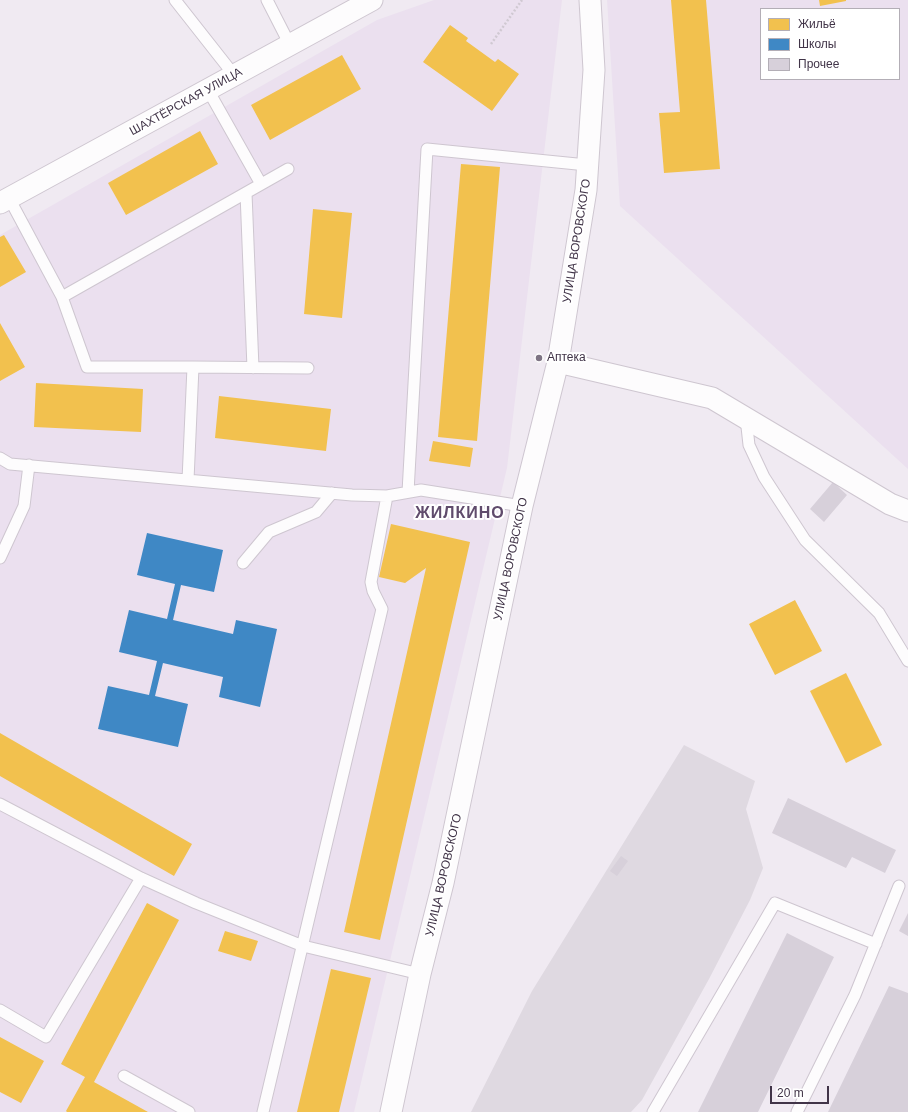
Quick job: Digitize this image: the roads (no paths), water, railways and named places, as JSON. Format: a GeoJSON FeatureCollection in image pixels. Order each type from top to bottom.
{"type":"FeatureCollection","features":[{"type":"Feature","properties":{"kind":"street","name":"ШАХТЁРСКАЯ УЛИЦА"},"geometry":{"type":"LineString","coordinates":[[4,201],[372,0]]}},
{"type":"Feature","properties":{"kind":"street","name":"УЛИЦА ВОРОВСКОГО"},"geometry":{"type":"LineString","coordinates":[[391,1112],[420,974],[443,883],[522,506],[558,362],[586,190],[594,70],[590,0]]}},
{"type":"Feature","properties":{"kind":"street"},"geometry":{"type":"LineString","coordinates":[[558,362],[712,398],[890,504],[908,511]]}},
{"type":"Feature","properties":{"kind":"lane"},"geometry":{"type":"LineString","coordinates":[[175,0],[234,75]]}},
{"type":"Feature","properties":{"kind":"lane"},"geometry":{"type":"LineString","coordinates":[[267,0],[290,45]]}},
{"type":"Feature","properties":{"kind":"lane"},"geometry":{"type":"LineString","coordinates":[[208,90],[261,184]]}},
{"type":"Feature","properties":{"kind":"lane"},"geometry":{"type":"LineString","coordinates":[[408,492],[427,149],[587,165]]}},
{"type":"Feature","properties":{"kind":"lane"},"geometry":{"type":"LineString","coordinates":[[62,297],[288,169]]}},
{"type":"Feature","properties":{"kind":"lane"},"geometry":{"type":"LineString","coordinates":[[246,193],[253,368]]}},
{"type":"Feature","properties":{"kind":"lane"},"geometry":{"type":"LineString","coordinates":[[4,201],[62,297],[87,367],[308,368]]}},
{"type":"Feature","properties":{"kind":"lane"},"geometry":{"type":"LineString","coordinates":[[188,480],[193,367]]}},
{"type":"Feature","properties":{"kind":"lane"},"geometry":{"type":"LineString","coordinates":[[746,418],[749,445],[764,477],[805,540],[879,613],[908,661]]}},
{"type":"Feature","properties":{"kind":"lane"},"geometry":{"type":"LineString","coordinates":[[0,458],[10,464],[332,493],[387,496],[421,490],[522,506]]}},
{"type":"Feature","properties":{"kind":"lane"},"geometry":{"type":"LineString","coordinates":[[0,558],[24,506],[29,465]]}},
{"type":"Feature","properties":{"kind":"lane"},"geometry":{"type":"LineString","coordinates":[[242,563],[269,532],[316,512],[332,493]]}},
{"type":"Feature","properties":{"kind":"lane"},"geometry":{"type":"LineString","coordinates":[[263,1112],[382,609],[373,591],[371,582],[387,496]]}},
{"type":"Feature","properties":{"kind":"lane"},"geometry":{"type":"LineString","coordinates":[[0,804],[141,878],[196,903],[302,946],[420,974]]}},
{"type":"Feature","properties":{"kind":"lane"},"geometry":{"type":"LineString","coordinates":[[0,1010],[46,1037],[141,878]]}},
{"type":"Feature","properties":{"kind":"lane"},"geometry":{"type":"LineString","coordinates":[[796,1112],[855,995],[899,886]]}},
{"type":"Feature","properties":{"kind":"lane"},"geometry":{"type":"LineString","coordinates":[[653,1112],[775,903],[876,944]]}},
{"type":"Feature","properties":{"kind":"lane"},"geometry":{"type":"LineString","coordinates":[[124,1076],[189,1112]]}},
{"type":"Feature","properties":{"kind":"place","name":"Аптека"},"geometry":{"type":"Point","coordinates":[539,358]}},
{"type":"Feature","properties":{"kind":"district","name":"ЖИЛКИНО"},"geometry":{"type":"Point","coordinates":[460,514]}}]}
